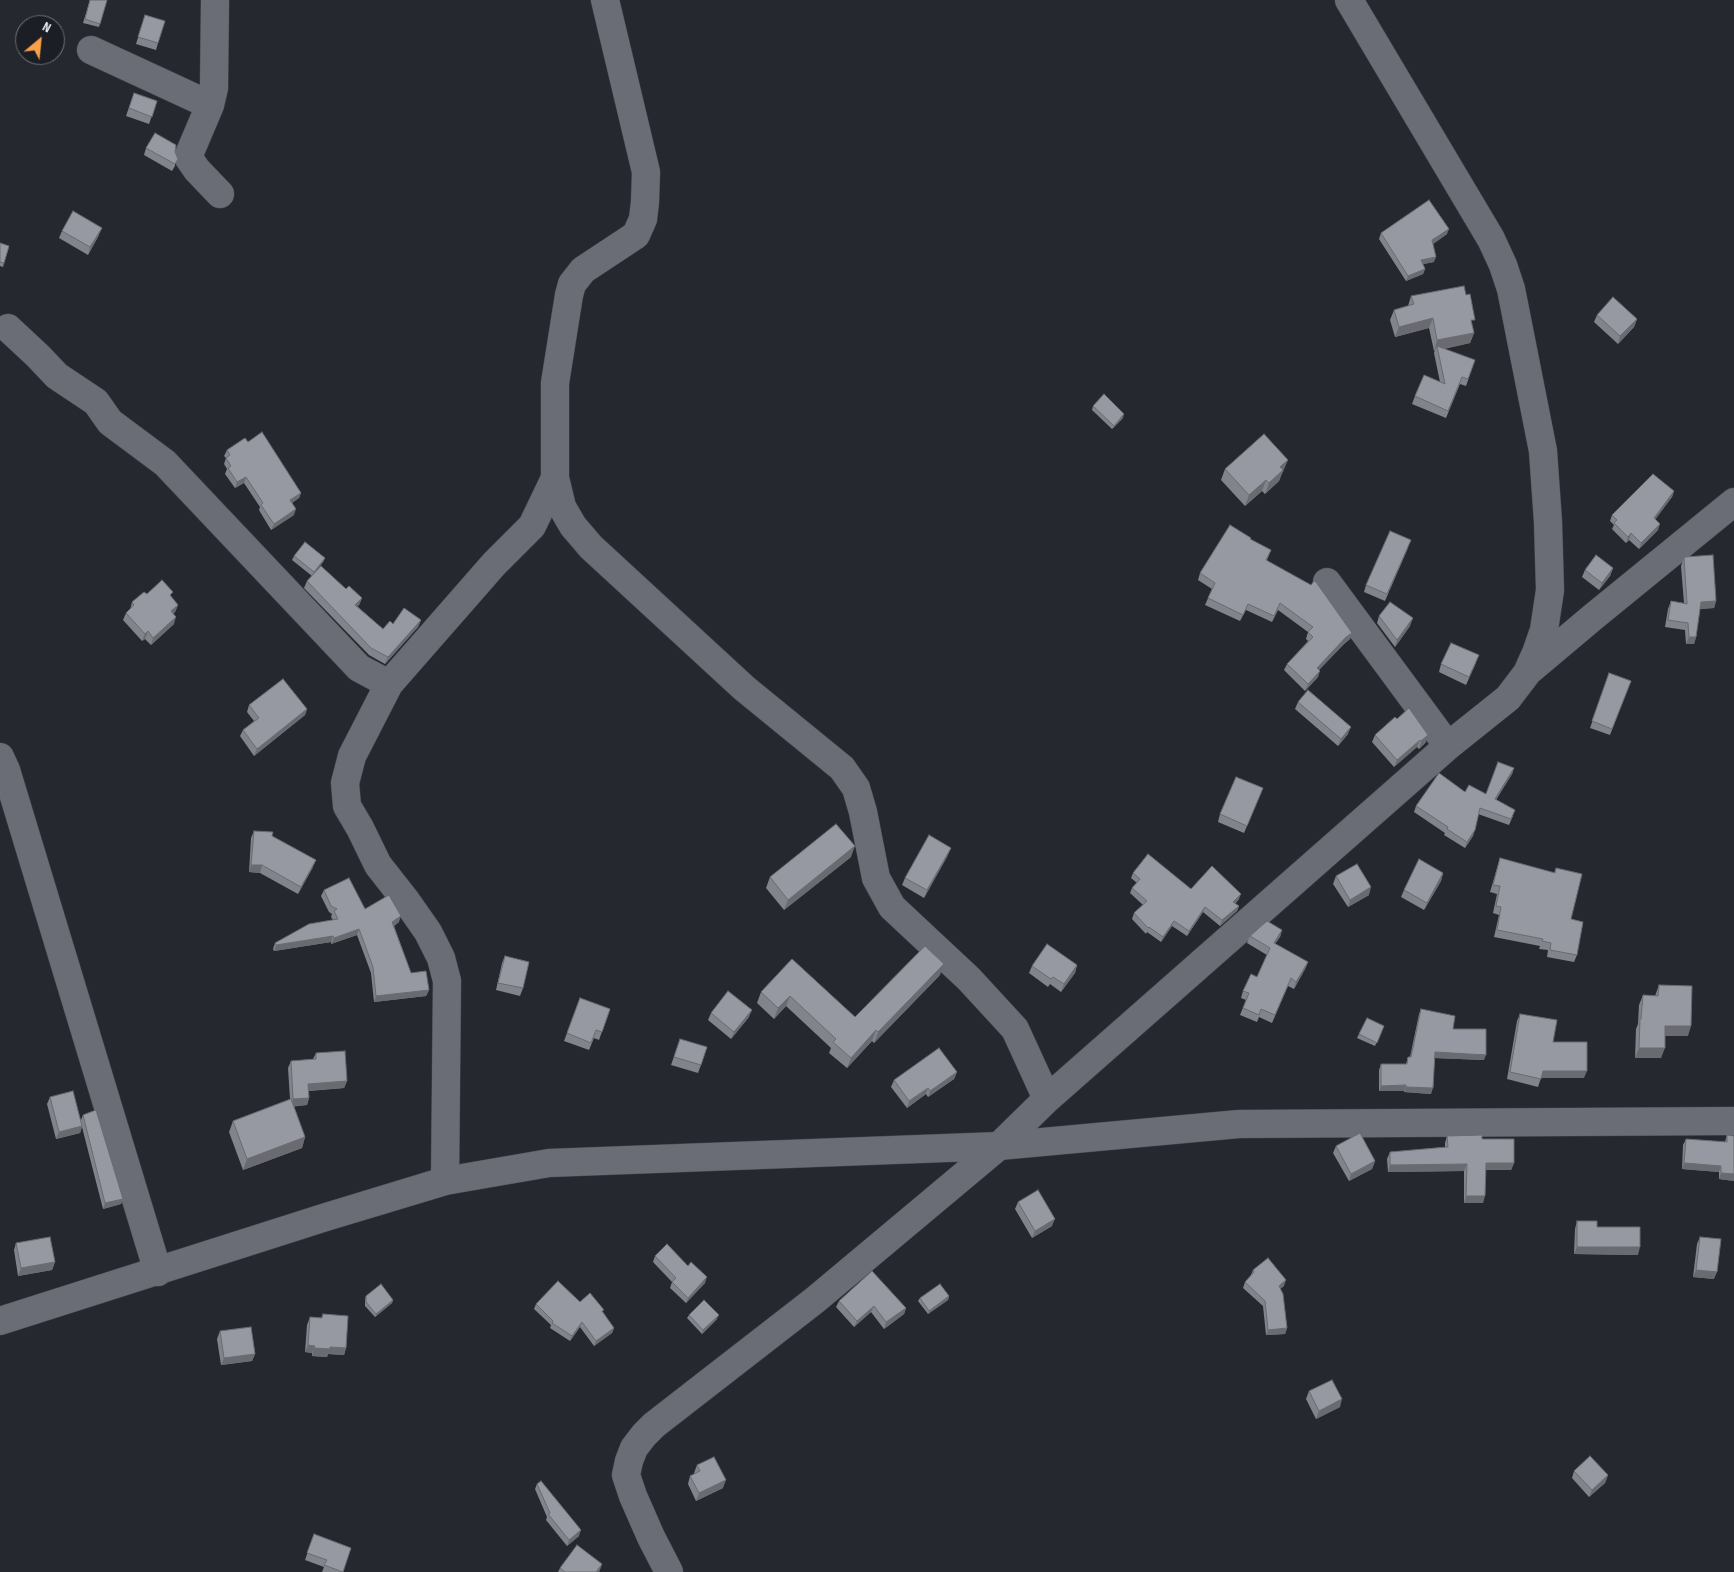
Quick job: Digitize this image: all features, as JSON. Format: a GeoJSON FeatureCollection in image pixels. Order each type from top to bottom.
{"type":"FeatureCollection","features":[{"type":"Feature","properties":{"kind":"street"},"geometry":{"type":"LineString","coordinates":[[215,0],[214,88],[210,105],[188,157],[197,170],[220,194]]}},
{"type":"Feature","properties":{"kind":"street"},"geometry":{"type":"LineString","coordinates":[[605,0],[646,172],[645,202],[643,219],[636,235],[583,270],[572,284],[555,383],[555,478],[562,507],[573,526],[591,547],[744,688],[842,768],[856,788],[863,812],[876,878],[892,907],[969,979],[1015,1029],[1047,1099]]}},
{"type":"Feature","properties":{"kind":"street"},"geometry":{"type":"LineString","coordinates":[[1349,0],[1491,239],[1503,264],[1511,289],[1543,450],[1548,522],[1550,590],[1544,630],[1527,673]]}},
{"type":"Feature","properties":{"kind":"street"},"geometry":{"type":"LineString","coordinates":[[91,50],[210,105]]}},
{"type":"Feature","properties":{"kind":"street"},"geometry":{"type":"LineString","coordinates":[[8,328],[57,376],[96,402],[110,422],[165,463],[359,668],[389,684]]}},
{"type":"Feature","properties":{"kind":"street"},"geometry":{"type":"LineString","coordinates":[[445,1181],[447,981],[441,958],[428,932],[378,865],[347,806],[345,783],[352,756],[389,684],[494,564],[532,526],[555,478]]}},
{"type":"Feature","properties":{"kind":"street"},"geometry":{"type":"LineString","coordinates":[[669,1572],[651,1537],[626,1475],[634,1448],[644,1435],[654,1425],[815,1300],[999,1146],[1047,1099],[1448,746],[1508,698],[1527,673],[1592,617],[1734,502]]}},
{"type":"Feature","properties":{"kind":"street"},"geometry":{"type":"LineString","coordinates":[[1327,582],[1448,746]]}},
{"type":"Feature","properties":{"kind":"street"},"geometry":{"type":"LineString","coordinates":[[0,757],[6,770],[158,1272]]}},
{"type":"Feature","properties":{"kind":"street"},"geometry":{"type":"LineString","coordinates":[[0,1321],[445,1181],[549,1163],[999,1146],[1239,1124],[1734,1121]]}},
{"type":"Feature","properties":{"kind":"building"},"geometry":{"type":"Polygon","coordinates":[[[90,0],[107,0],[100,24],[85,19],[90,0]]]}},
{"type":"Feature","properties":{"kind":"building"},"geometry":{"type":"Polygon","coordinates":[[[145,15],[165,21],[158,43],[138,37],[145,15]]]}},
{"type":"Feature","properties":{"kind":"building"},"geometry":{"type":"Polygon","coordinates":[[[134,93],[157,101],[152,117],[129,108],[134,93]]]}},
{"type":"Feature","properties":{"kind":"building"},"geometry":{"type":"Polygon","coordinates":[[[155,133],[176,145],[175,152],[178,159],[175,164],[146,148],[155,133]]]}},
{"type":"Feature","properties":{"kind":"building"},"geometry":{"type":"Polygon","coordinates":[[[1429,200],[1449,229],[1432,240],[1436,257],[1421,260],[1425,269],[1408,276],[1381,233],[1429,200]]]}},
{"type":"Feature","properties":{"kind":"building"},"geometry":{"type":"Polygon","coordinates":[[[73,211],[102,228],[90,247],[62,231],[73,211]]]}},
{"type":"Feature","properties":{"kind":"building"},"geometry":{"type":"Polygon","coordinates":[[[0,243],[9,246],[4,263],[0,262],[0,243]]]}},
{"type":"Feature","properties":{"kind":"building"},"geometry":{"type":"Polygon","coordinates":[[[1464,286],[1466,295],[1470,294],[1475,320],[1471,320],[1474,333],[1437,340],[1433,318],[1399,327],[1394,310],[1414,304],[1411,296],[1464,286]]]}},
{"type":"Feature","properties":{"kind":"building"},"geometry":{"type":"Polygon","coordinates":[[[1613,297],[1637,319],[1620,336],[1597,315],[1613,297]]]}},
{"type":"Feature","properties":{"kind":"building"},"geometry":{"type":"Polygon","coordinates":[[[1437,346],[1475,360],[1468,379],[1462,377],[1448,411],[1415,396],[1424,375],[1445,384],[1437,346]]]}},
{"type":"Feature","properties":{"kind":"building"},"geometry":{"type":"Polygon","coordinates":[[[1104,394],[1124,414],[1114,426],[1093,406],[1104,394]]]}},
{"type":"Feature","properties":{"kind":"building"},"geometry":{"type":"Polygon","coordinates":[[[262,432],[301,493],[290,500],[296,509],[274,524],[246,477],[237,482],[228,468],[231,466],[226,458],[230,455],[227,450],[245,438],[248,442],[262,432]]]}},
{"type":"Feature","properties":{"kind":"building"},"geometry":{"type":"Polygon","coordinates":[[[1264,434],[1288,460],[1280,467],[1283,470],[1269,483],[1266,480],[1249,495],[1225,469],[1264,434]]]}},
{"type":"Feature","properties":{"kind":"building"},"geometry":{"type":"Polygon","coordinates":[[[1653,474],[1674,491],[1654,518],[1660,524],[1641,543],[1631,533],[1628,537],[1614,523],[1617,520],[1612,515],[1653,474]]]}},
{"type":"Feature","properties":{"kind":"building"},"geometry":{"type":"Polygon","coordinates":[[[1230,525],[1250,539],[1271,550],[1266,560],[1311,585],[1314,581],[1316,582],[1352,633],[1317,668],[1320,671],[1308,684],[1287,664],[1313,637],[1308,632],[1313,627],[1280,603],[1274,616],[1248,604],[1243,615],[1208,598],[1215,583],[1200,573],[1230,525]]]}},
{"type":"Feature","properties":{"kind":"building"},"geometry":{"type":"Polygon","coordinates":[[[1390,531],[1411,540],[1387,594],[1366,585],[1390,531]]]}},
{"type":"Feature","properties":{"kind":"building"},"geometry":{"type":"Polygon","coordinates":[[[305,542],[325,558],[314,572],[294,556],[305,542]]]}},
{"type":"Feature","properties":{"kind":"building"},"geometry":{"type":"Polygon","coordinates":[[[1596,555],[1613,568],[1602,583],[1585,570],[1596,555]]]}},
{"type":"Feature","properties":{"kind":"building"},"geometry":{"type":"Polygon","coordinates":[[[1713,555],[1716,601],[1701,602],[1696,637],[1689,637],[1688,623],[1668,620],[1671,601],[1687,604],[1684,558],[1713,555]]]}},
{"type":"Feature","properties":{"kind":"building"},"geometry":{"type":"Polygon","coordinates":[[[321,566],[346,589],[349,586],[362,598],[355,605],[383,629],[390,621],[393,624],[404,608],[421,620],[388,657],[371,648],[307,581],[321,566]]]}},
{"type":"Feature","properties":{"kind":"building"},"geometry":{"type":"Polygon","coordinates":[[[162,580],[173,592],[170,595],[178,605],[171,611],[176,617],[153,638],[148,631],[145,634],[126,613],[134,605],[132,602],[144,592],[147,594],[162,580]]]}},
{"type":"Feature","properties":{"kind":"building"},"geometry":{"type":"Polygon","coordinates":[[[1390,602],[1413,618],[1397,640],[1379,616],[1390,602]]]}},
{"type":"Feature","properties":{"kind":"building"},"geometry":{"type":"Polygon","coordinates":[[[1451,643],[1479,655],[1469,677],[1441,664],[1451,643]]]}},
{"type":"Feature","properties":{"kind":"building"},"geometry":{"type":"Polygon","coordinates":[[[1609,673],[1631,681],[1612,729],[1592,721],[1609,673]]]}},
{"type":"Feature","properties":{"kind":"building"},"geometry":{"type":"Polygon","coordinates":[[[283,679],[307,709],[257,749],[243,730],[259,718],[249,705],[283,679]]]}},
{"type":"Feature","properties":{"kind":"building"},"geometry":{"type":"Polygon","coordinates":[[[1308,690],[1351,727],[1341,739],[1298,702],[1308,690]]]}},
{"type":"Feature","properties":{"kind":"building"},"geometry":{"type":"Polygon","coordinates":[[[1409,708],[1428,735],[1397,760],[1375,735],[1395,717],[1397,719],[1409,708]]]}},
{"type":"Feature","properties":{"kind":"building"},"geometry":{"type":"Polygon","coordinates":[[[1498,762],[1514,768],[1495,799],[1515,810],[1511,819],[1480,808],[1475,830],[1467,842],[1416,806],[1439,773],[1465,792],[1469,785],[1486,794],[1498,762]]]}},
{"type":"Feature","properties":{"kind":"building"},"geometry":{"type":"Polygon","coordinates":[[[1236,777],[1263,788],[1247,826],[1220,814],[1236,777]]]}},
{"type":"Feature","properties":{"kind":"building"},"geometry":{"type":"Polygon","coordinates":[[[836,824],[855,846],[788,900],[770,877],[836,824]]]}},
{"type":"Feature","properties":{"kind":"building"},"geometry":{"type":"Polygon","coordinates":[[[254,831],[273,832],[272,836],[316,860],[301,887],[262,865],[251,865],[254,831]]]}},
{"type":"Feature","properties":{"kind":"building"},"geometry":{"type":"Polygon","coordinates":[[[929,835],[951,848],[927,890],[905,878],[929,835]]]}},
{"type":"Feature","properties":{"kind":"building"},"geometry":{"type":"Polygon","coordinates":[[[1148,854],[1191,889],[1212,866],[1241,894],[1233,902],[1239,906],[1222,920],[1205,907],[1189,931],[1174,921],[1163,937],[1148,928],[1134,913],[1147,901],[1132,888],[1140,879],[1133,873],[1148,854]]]}},
{"type":"Feature","properties":{"kind":"building"},"geometry":{"type":"Polygon","coordinates":[[[1500,858],[1555,873],[1556,868],[1582,874],[1571,919],[1583,922],[1577,955],[1550,950],[1551,943],[1542,941],[1543,939],[1497,930],[1501,907],[1496,906],[1500,886],[1493,885],[1500,858]]]}},
{"type":"Feature","properties":{"kind":"building"},"geometry":{"type":"Polygon","coordinates":[[[1419,859],[1443,873],[1427,903],[1404,890],[1419,859]]]}},
{"type":"Feature","properties":{"kind":"building"},"geometry":{"type":"Polygon","coordinates":[[[1357,864],[1371,887],[1350,900],[1336,876],[1357,864]]]}},
{"type":"Feature","properties":{"kind":"building"},"geometry":{"type":"Polygon","coordinates":[[[349,878],[365,909],[389,895],[401,916],[392,922],[411,973],[426,971],[429,990],[376,996],[373,967],[359,929],[334,938],[333,936],[276,945],[275,943],[309,924],[338,919],[334,911],[337,909],[331,906],[324,890],[349,878]]]}},
{"type":"Feature","properties":{"kind":"building"},"geometry":{"type":"Polygon","coordinates":[[[1267,921],[1282,930],[1274,943],[1308,962],[1296,982],[1291,978],[1275,1015],[1261,1009],[1259,1015],[1243,1008],[1249,993],[1243,991],[1251,974],[1257,977],[1270,948],[1250,936],[1267,921]]]}},
{"type":"Feature","properties":{"kind":"building"},"geometry":{"type":"Polygon","coordinates":[[[1047,944],[1077,965],[1064,984],[1053,977],[1051,979],[1032,966],[1047,944]]]}},
{"type":"Feature","properties":{"kind":"building"},"geometry":{"type":"Polygon","coordinates":[[[925,946],[944,964],[878,1032],[876,1030],[851,1058],[833,1042],[836,1039],[790,996],[778,1008],[761,992],[792,959],[855,1017],[925,946]]]}},
{"type":"Feature","properties":{"kind":"building"},"geometry":{"type":"Polygon","coordinates":[[[505,956],[529,962],[523,988],[498,983],[505,956]]]}},
{"type":"Feature","properties":{"kind":"building"},"geometry":{"type":"Polygon","coordinates":[[[1659,985],[1692,986],[1691,1026],[1665,1026],[1665,1048],[1639,1048],[1643,995],[1658,996],[1659,985]]]}},
{"type":"Feature","properties":{"kind":"building"},"geometry":{"type":"Polygon","coordinates":[[[728,991],[752,1010],[734,1032],[711,1013],[728,991]]]}},
{"type":"Feature","properties":{"kind":"building"},"geometry":{"type":"Polygon","coordinates":[[[580,998],[610,1009],[602,1032],[596,1030],[591,1043],[567,1033],[580,998]]]}},
{"type":"Feature","properties":{"kind":"building"},"geometry":{"type":"Polygon","coordinates":[[[1421,1009],[1455,1016],[1453,1029],[1486,1029],[1486,1055],[1435,1052],[1433,1088],[1406,1087],[1406,1085],[1381,1086],[1381,1064],[1407,1064],[1408,1057],[1411,1057],[1421,1009]]]}},
{"type":"Feature","properties":{"kind":"building"},"geometry":{"type":"Polygon","coordinates":[[[1520,1014],[1557,1020],[1553,1042],[1587,1042],[1587,1071],[1543,1071],[1541,1079],[1510,1072],[1520,1014]]]}},
{"type":"Feature","properties":{"kind":"building"},"geometry":{"type":"Polygon","coordinates":[[[1367,1018],[1384,1026],[1377,1043],[1359,1034],[1367,1018]]]}},
{"type":"Feature","properties":{"kind":"building"},"geometry":{"type":"Polygon","coordinates":[[[680,1039],[707,1047],[701,1065],[674,1057],[680,1039]]]}},
{"type":"Feature","properties":{"kind":"building"},"geometry":{"type":"Polygon","coordinates":[[[939,1048],[957,1072],[930,1091],[928,1088],[909,1101],[894,1080],[939,1048]]]}},
{"type":"Feature","properties":{"kind":"building"},"geometry":{"type":"Polygon","coordinates":[[[345,1051],[347,1081],[308,1084],[309,1098],[293,1099],[291,1061],[316,1059],[316,1053],[345,1051]]]}},
{"type":"Feature","properties":{"kind":"building"},"geometry":{"type":"Polygon","coordinates":[[[73,1091],[82,1126],[59,1132],[50,1097],[73,1091]]]}},
{"type":"Feature","properties":{"kind":"building"},"geometry":{"type":"Polygon","coordinates":[[[291,1099],[305,1137],[247,1159],[233,1121],[291,1099]]]}},
{"type":"Feature","properties":{"kind":"building"},"geometry":{"type":"Polygon","coordinates":[[[96,1110],[123,1199],[105,1203],[83,1115],[96,1110]]]}},
{"type":"Feature","properties":{"kind":"building"},"geometry":{"type":"Polygon","coordinates":[[[1360,1133],[1375,1161],[1351,1174],[1336,1146],[1360,1133]]]}},
{"type":"Feature","properties":{"kind":"building"},"geometry":{"type":"Polygon","coordinates":[[[1482,1135],[1482,1139],[1514,1139],[1514,1163],[1486,1163],[1485,1196],[1466,1196],[1467,1164],[1390,1165],[1390,1152],[1448,1147],[1447,1136],[1482,1135]]]}},
{"type":"Feature","properties":{"kind":"building"},"geometry":{"type":"Polygon","coordinates":[[[1727,1135],[1734,1136],[1734,1174],[1721,1173],[1721,1166],[1684,1163],[1686,1139],[1727,1142],[1727,1135]]]}},
{"type":"Feature","properties":{"kind":"building"},"geometry":{"type":"Polygon","coordinates":[[[1038,1190],[1055,1219],[1035,1231],[1018,1202],[1038,1190]]]}},
{"type":"Feature","properties":{"kind":"building"},"geometry":{"type":"Polygon","coordinates":[[[1577,1221],[1597,1221],[1597,1227],[1640,1227],[1640,1247],[1577,1247],[1577,1221]]]}},
{"type":"Feature","properties":{"kind":"building"},"geometry":{"type":"Polygon","coordinates":[[[50,1237],[55,1262],[21,1268],[16,1243],[50,1237]]]}},
{"type":"Feature","properties":{"kind":"building"},"geometry":{"type":"Polygon","coordinates":[[[1700,1237],[1721,1239],[1717,1272],[1696,1270],[1700,1237]]]}},
{"type":"Feature","properties":{"kind":"building"},"geometry":{"type":"Polygon","coordinates":[[[667,1244],[688,1266],[691,1262],[707,1277],[688,1298],[672,1282],[676,1278],[655,1256],[667,1244]]]}},
{"type":"Feature","properties":{"kind":"building"},"geometry":{"type":"Polygon","coordinates":[[[1268,1258],[1286,1280],[1279,1286],[1283,1294],[1287,1328],[1268,1330],[1265,1301],[1245,1282],[1254,1272],[1253,1270],[1268,1258]]]}},
{"type":"Feature","properties":{"kind":"building"},"geometry":{"type":"Polygon","coordinates":[[[872,1271],[906,1308],[886,1322],[874,1306],[857,1321],[839,1301],[872,1271]]]}},
{"type":"Feature","properties":{"kind":"building"},"geometry":{"type":"Polygon","coordinates":[[[558,1281],[580,1302],[590,1293],[604,1310],[602,1311],[614,1328],[596,1341],[582,1322],[572,1336],[552,1323],[553,1321],[536,1304],[558,1281]]]}},
{"type":"Feature","properties":{"kind":"building"},"geometry":{"type":"Polygon","coordinates":[[[381,1284],[393,1300],[376,1314],[366,1302],[366,1296],[381,1284]]]}},
{"type":"Feature","properties":{"kind":"building"},"geometry":{"type":"Polygon","coordinates":[[[940,1284],[949,1296],[929,1311],[920,1298],[940,1284]]]}},
{"type":"Feature","properties":{"kind":"building"},"geometry":{"type":"Polygon","coordinates":[[[704,1300],[719,1315],[703,1330],[689,1315],[704,1300]]]}},
{"type":"Feature","properties":{"kind":"building"},"geometry":{"type":"Polygon","coordinates":[[[323,1314],[348,1316],[346,1348],[314,1348],[315,1346],[308,1345],[310,1317],[322,1318],[323,1314]]]}},
{"type":"Feature","properties":{"kind":"building"},"geometry":{"type":"Polygon","coordinates":[[[251,1327],[255,1354],[224,1358],[220,1331],[251,1327]]]}},
{"type":"Feature","properties":{"kind":"building"},"geometry":{"type":"Polygon","coordinates":[[[1332,1380],[1342,1399],[1319,1411],[1309,1391],[1332,1380]]]}},
{"type":"Feature","properties":{"kind":"building"},"geometry":{"type":"Polygon","coordinates":[[[1590,1456],[1608,1475],[1592,1490],[1574,1471],[1590,1456]]]}},
{"type":"Feature","properties":{"kind":"building"},"geometry":{"type":"Polygon","coordinates":[[[714,1457],[726,1480],[699,1493],[690,1476],[700,1471],[697,1465],[714,1457]]]}},
{"type":"Feature","properties":{"kind":"building"},"geometry":{"type":"Polygon","coordinates":[[[541,1481],[581,1530],[569,1540],[548,1514],[550,1513],[537,1484],[541,1481]]]}},
{"type":"Feature","properties":{"kind":"building"},"geometry":{"type":"Polygon","coordinates":[[[314,1534],[351,1548],[343,1572],[324,1565],[327,1560],[307,1553],[314,1534]]]}},
{"type":"Feature","properties":{"kind":"building"},"geometry":{"type":"Polygon","coordinates":[[[577,1545],[602,1564],[596,1572],[565,1572],[560,1568],[577,1545]]]}}]}
